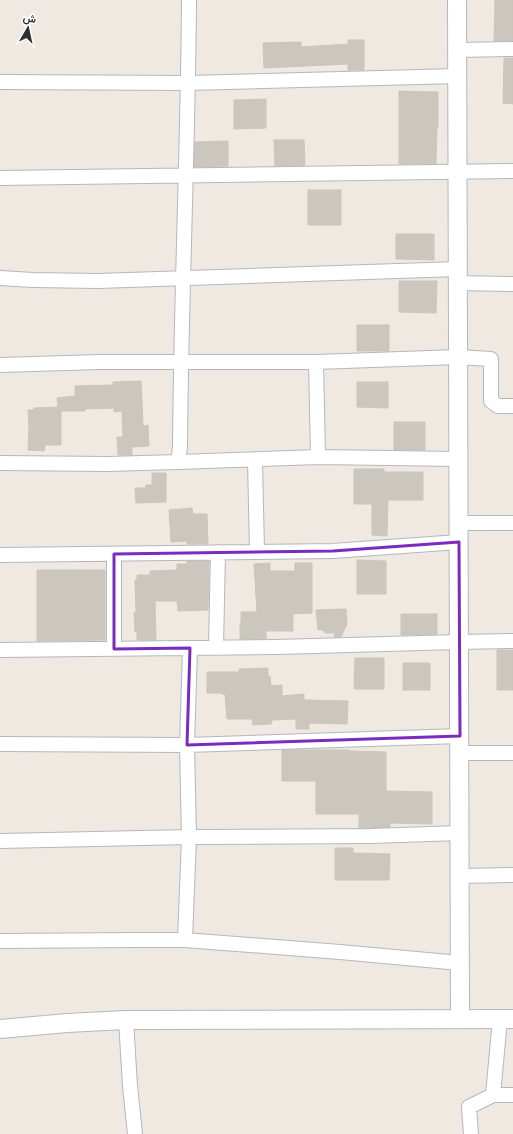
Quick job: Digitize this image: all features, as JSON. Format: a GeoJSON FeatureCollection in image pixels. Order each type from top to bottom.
{"type":"FeatureCollection","features":[{"type":"Feature","properties":{"kind":"street"},"geometry":{"type":"LineString","coordinates":[[178,462],[180,447],[180,362],[186,175],[189,0]]}},
{"type":"Feature","properties":{"kind":"street"},"geometry":{"type":"LineString","coordinates":[[458,0],[460,1019]]}},
{"type":"Feature","properties":{"kind":"street"},"geometry":{"type":"LineString","coordinates":[[458,50],[513,49]]}},
{"type":"Feature","properties":{"kind":"street"},"geometry":{"type":"LineString","coordinates":[[0,82],[188,83],[458,76]]}},
{"type":"Feature","properties":{"kind":"street"},"geometry":{"type":"LineString","coordinates":[[0,178],[513,171]]}},
{"type":"Feature","properties":{"kind":"street"},"geometry":{"type":"LineString","coordinates":[[0,278],[98,281],[182,277],[458,276],[513,284]]}},
{"type":"Feature","properties":{"kind":"street"},"geometry":{"type":"LineString","coordinates":[[0,365],[100,362],[316,362],[458,358],[491,359],[490,401],[498,406],[513,406]]}},
{"type":"Feature","properties":{"kind":"street"},"geometry":{"type":"LineString","coordinates":[[316,362],[318,457]]}},
{"type":"Feature","properties":{"kind":"street"},"geometry":{"type":"LineString","coordinates":[[0,463],[108,464],[318,457],[459,459]]}},
{"type":"Feature","properties":{"kind":"street"},"geometry":{"type":"LineString","coordinates":[[255,460],[257,551]]}},
{"type":"Feature","properties":{"kind":"street"},"geometry":{"type":"LineString","coordinates":[[459,523],[513,523]]}},
{"type":"Feature","properties":{"kind":"street"},"geometry":{"type":"LineString","coordinates":[[0,555],[333,551],[459,542]]}},
{"type":"Feature","properties":{"kind":"street"},"geometry":{"type":"LineString","coordinates":[[216,648],[218,552]]}},
{"type":"Feature","properties":{"kind":"street"},"geometry":{"type":"LineString","coordinates":[[114,554],[114,649]]}},
{"type":"Feature","properties":{"kind":"street"},"geometry":{"type":"LineString","coordinates":[[0,650],[276,647],[513,641]]}},
{"type":"Feature","properties":{"kind":"street"},"geometry":{"type":"LineString","coordinates":[[185,940],[189,837],[188,745],[190,648]]}},
{"type":"Feature","properties":{"kind":"street"},"geometry":{"type":"LineString","coordinates":[[0,744],[460,745],[513,753]]}},
{"type":"Feature","properties":{"kind":"street"},"geometry":{"type":"LineString","coordinates":[[0,841],[460,834]]}},
{"type":"Feature","properties":{"kind":"street"},"geometry":{"type":"LineString","coordinates":[[460,876],[513,875]]}},
{"type":"Feature","properties":{"kind":"street"},"geometry":{"type":"LineString","coordinates":[[0,941],[185,940],[460,963]]}},
{"type":"Feature","properties":{"kind":"street"},"geometry":{"type":"LineString","coordinates":[[0,1029],[126,1020],[507,1019],[493,1095]]}},
{"type":"Feature","properties":{"kind":"street"},"geometry":{"type":"LineString","coordinates":[[126,1020],[130,1086],[135,1134]]}},
{"type":"Feature","properties":{"kind":"street"},"geometry":{"type":"LineString","coordinates":[[471,1134],[469,1107],[493,1095],[513,1095]]}},
{"type":"Feature","properties":{"kind":"highlighted area"},"geometry":{"type":"Polygon","coordinates":[[[459,542],[460,736],[187,745],[190,648],[114,649],[114,554],[333,551],[459,542]]]}},
{"type":"Feature","properties":{"kind":"building"},"geometry":{"type":"Polygon","coordinates":[[[495,0],[513,0],[513,41],[494,41],[495,0]]]}},
{"type":"Feature","properties":{"kind":"building"},"geometry":{"type":"Polygon","coordinates":[[[348,40],[364,40],[364,70],[348,70],[348,64],[264,68],[263,43],[301,42],[301,47],[348,44],[348,40]]]}},
{"type":"Feature","properties":{"kind":"building"},"geometry":{"type":"Polygon","coordinates":[[[504,58],[513,58],[513,104],[503,103],[504,58]]]}},
{"type":"Feature","properties":{"kind":"building"},"geometry":{"type":"Polygon","coordinates":[[[399,91],[438,92],[436,164],[399,164],[399,91]]]}},
{"type":"Feature","properties":{"kind":"building"},"geometry":{"type":"Polygon","coordinates":[[[266,99],[266,128],[234,129],[234,100],[266,99]]]}},
{"type":"Feature","properties":{"kind":"building"},"geometry":{"type":"Polygon","coordinates":[[[274,140],[304,140],[305,165],[275,166],[274,140]]]}},
{"type":"Feature","properties":{"kind":"building"},"geometry":{"type":"Polygon","coordinates":[[[228,141],[228,166],[194,167],[195,142],[228,141]]]}},
{"type":"Feature","properties":{"kind":"building"},"geometry":{"type":"Polygon","coordinates":[[[308,190],[341,190],[341,225],[308,225],[308,190]]]}},
{"type":"Feature","properties":{"kind":"building"},"geometry":{"type":"Polygon","coordinates":[[[396,234],[434,234],[434,260],[396,259],[396,234]]]}},
{"type":"Feature","properties":{"kind":"building"},"geometry":{"type":"Polygon","coordinates":[[[399,281],[437,281],[436,313],[399,312],[399,281]]]}},
{"type":"Feature","properties":{"kind":"building"},"geometry":{"type":"Polygon","coordinates":[[[357,325],[389,325],[389,351],[357,351],[357,325]]]}},
{"type":"Feature","properties":{"kind":"building"},"geometry":{"type":"Polygon","coordinates":[[[141,381],[143,426],[148,425],[149,446],[132,447],[132,455],[118,455],[117,437],[123,437],[122,411],[114,412],[114,408],[85,409],[85,411],[61,411],[61,445],[45,445],[44,451],[28,450],[28,410],[34,410],[34,408],[58,407],[57,398],[75,396],[75,386],[113,385],[113,382],[141,381]]]}},
{"type":"Feature","properties":{"kind":"building"},"geometry":{"type":"Polygon","coordinates":[[[357,382],[388,382],[388,408],[357,407],[357,382]]]}},
{"type":"Feature","properties":{"kind":"building"},"geometry":{"type":"Polygon","coordinates":[[[394,422],[425,422],[425,450],[394,450],[394,422]]]}},
{"type":"Feature","properties":{"kind":"building"},"geometry":{"type":"Polygon","coordinates":[[[354,469],[384,469],[384,472],[423,472],[423,500],[388,500],[387,536],[372,535],[372,504],[354,504],[354,469]]]}},
{"type":"Feature","properties":{"kind":"building"},"geometry":{"type":"Polygon","coordinates":[[[152,473],[166,473],[166,502],[136,503],[135,488],[146,488],[146,485],[152,485],[152,473]]]}},
{"type":"Feature","properties":{"kind":"building"},"geometry":{"type":"Polygon","coordinates":[[[192,508],[193,514],[207,514],[208,544],[187,544],[187,541],[171,542],[169,510],[192,508]]]}},
{"type":"Feature","properties":{"kind":"building"},"geometry":{"type":"Polygon","coordinates":[[[357,560],[386,561],[386,594],[357,594],[357,560]]]}},
{"type":"Feature","properties":{"kind":"building"},"geometry":{"type":"Polygon","coordinates":[[[187,561],[209,561],[208,610],[178,611],[177,601],[155,601],[156,640],[137,640],[134,613],[136,613],[135,580],[137,580],[137,575],[150,575],[150,571],[177,570],[177,564],[187,564],[187,561]]]}},
{"type":"Feature","properties":{"kind":"building"},"geometry":{"type":"Polygon","coordinates":[[[270,563],[270,571],[295,571],[295,563],[312,563],[312,613],[293,614],[293,631],[266,631],[266,639],[240,639],[241,612],[257,612],[254,564],[270,563]]]}},
{"type":"Feature","properties":{"kind":"building"},"geometry":{"type":"Polygon","coordinates":[[[37,570],[105,570],[105,640],[37,641],[37,570]]]}},
{"type":"Feature","properties":{"kind":"building"},"geometry":{"type":"Polygon","coordinates":[[[346,609],[347,624],[341,637],[334,637],[335,633],[325,633],[323,630],[318,630],[316,610],[346,609]]]}},
{"type":"Feature","properties":{"kind":"building"},"geometry":{"type":"Polygon","coordinates":[[[401,614],[437,614],[437,634],[401,635],[401,614]]]}},
{"type":"Feature","properties":{"kind":"building"},"geometry":{"type":"Polygon","coordinates":[[[497,650],[513,650],[513,690],[497,690],[497,650]]]}},
{"type":"Feature","properties":{"kind":"building"},"geometry":{"type":"Polygon","coordinates":[[[355,658],[384,658],[384,689],[354,689],[355,658]]]}},
{"type":"Feature","properties":{"kind":"building"},"geometry":{"type":"Polygon","coordinates":[[[403,663],[430,663],[430,690],[403,690],[403,663]]]}},
{"type":"Feature","properties":{"kind":"building"},"geometry":{"type":"Polygon","coordinates":[[[268,668],[268,677],[270,676],[271,686],[282,685],[282,696],[304,694],[304,700],[348,701],[347,724],[309,723],[309,729],[296,729],[296,719],[272,720],[271,724],[253,725],[252,719],[227,719],[225,694],[207,693],[207,672],[239,672],[239,669],[268,668]]]}},
{"type":"Feature","properties":{"kind":"building"},"geometry":{"type":"Polygon","coordinates":[[[282,750],[349,750],[386,752],[386,791],[432,792],[432,824],[390,823],[390,827],[359,828],[359,814],[316,814],[316,781],[282,781],[282,750]]]}},
{"type":"Feature","properties":{"kind":"building"},"geometry":{"type":"Polygon","coordinates":[[[335,848],[353,848],[353,853],[390,854],[389,880],[335,880],[335,848]]]}}]}
